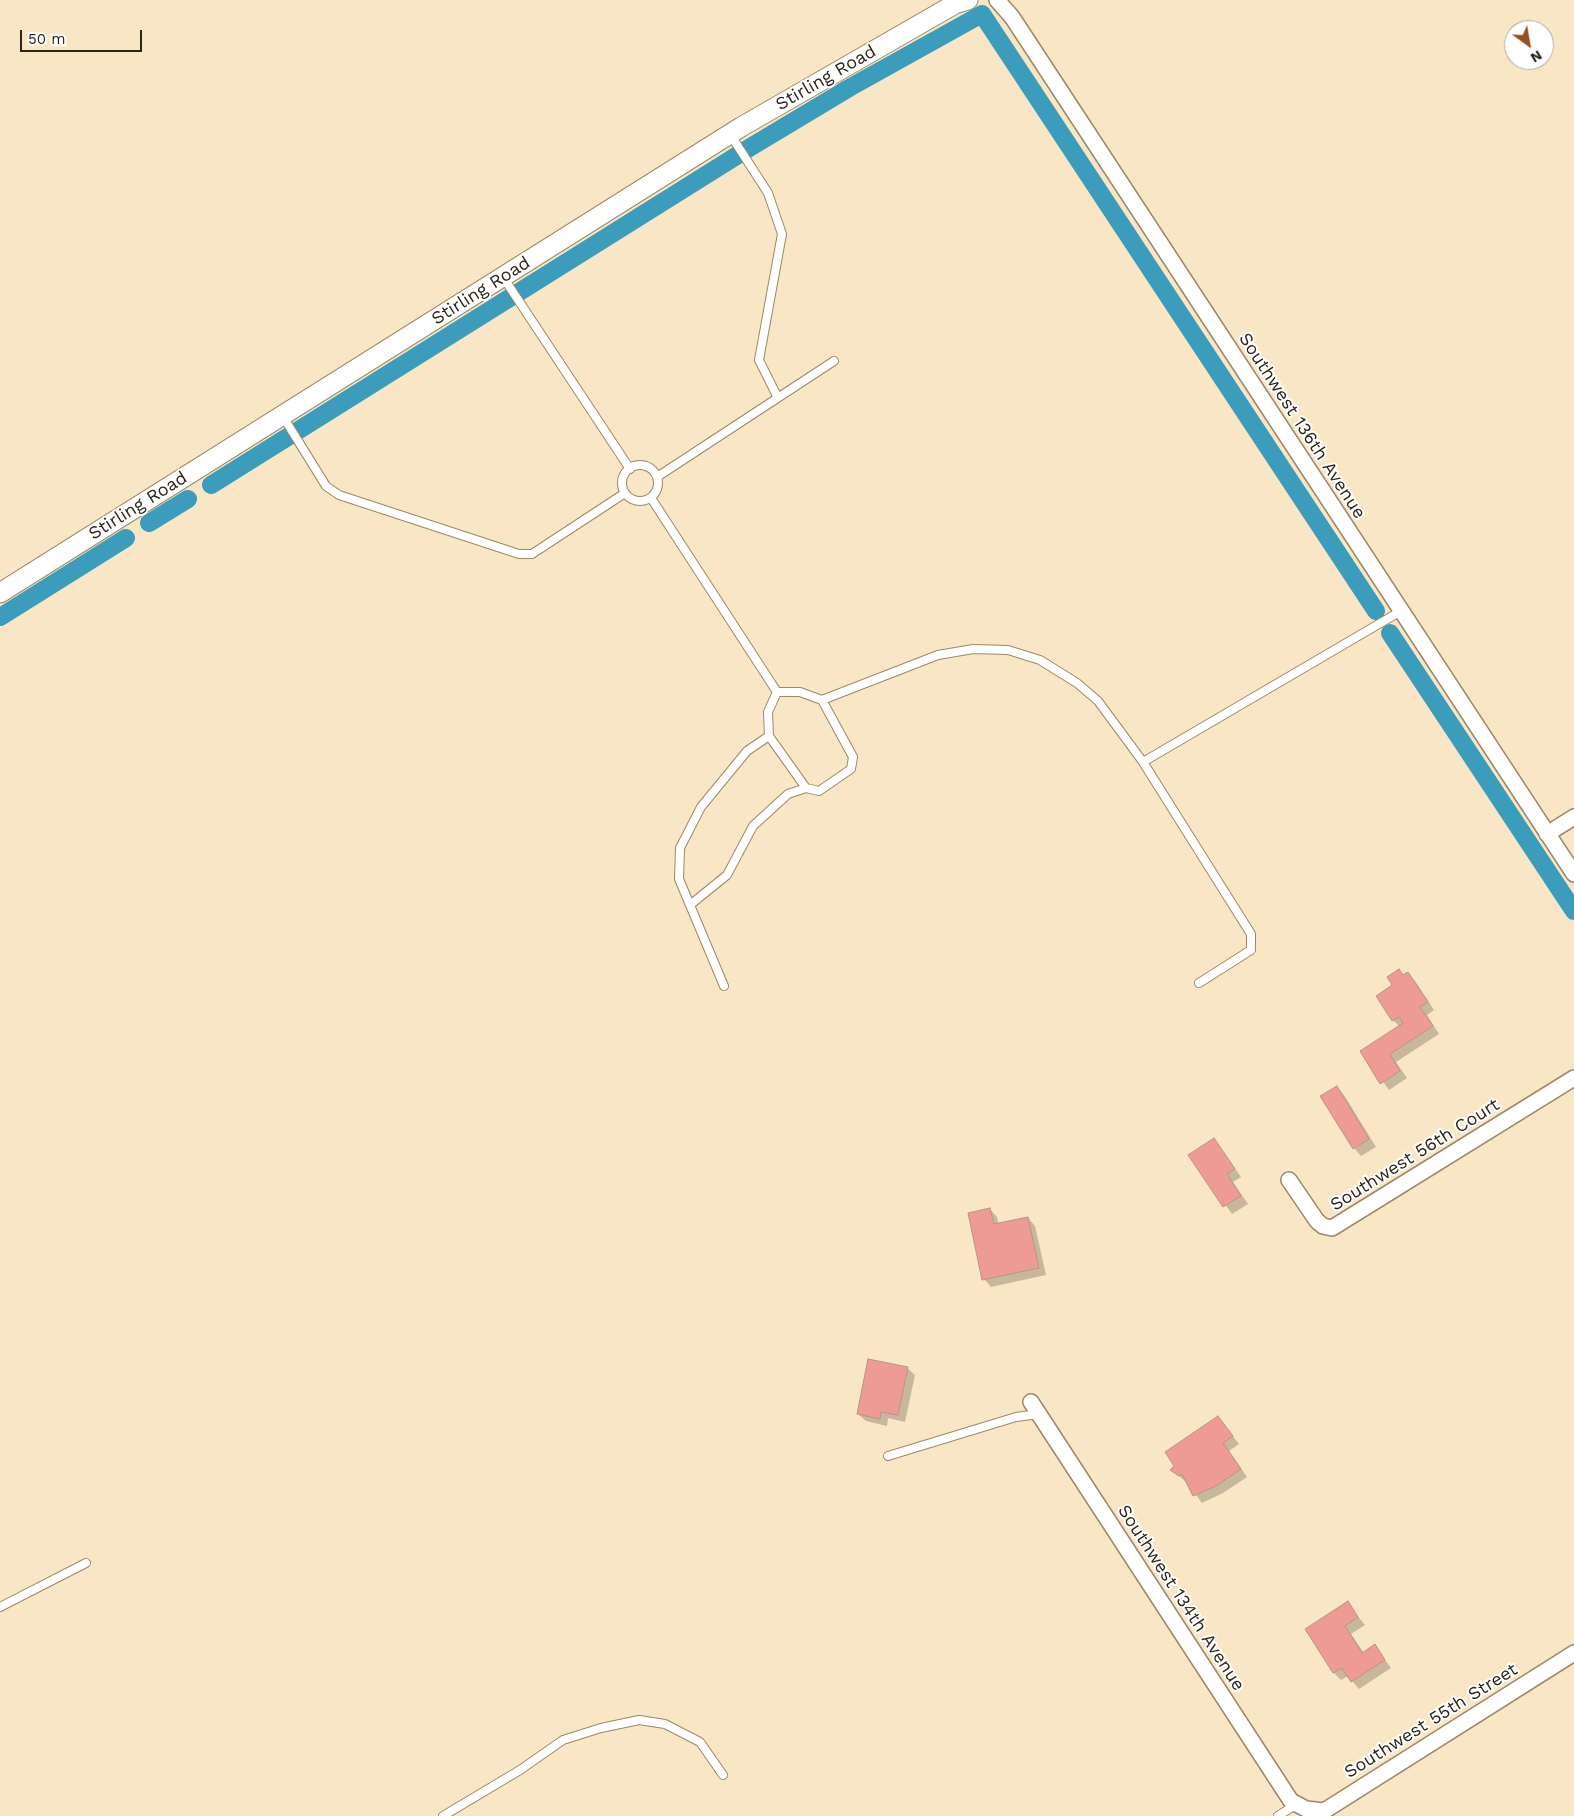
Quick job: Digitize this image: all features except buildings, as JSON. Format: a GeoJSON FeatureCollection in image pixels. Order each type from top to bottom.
{"type":"FeatureCollection","features":[{"type":"Feature","properties":{"kind":"street","name":"Stirling Road"},"geometry":{"type":"LineString","coordinates":[[0,593],[730,134],[955,4],[968,0]]}},
{"type":"Feature","properties":{"kind":"street","name":"Southwest 136th Avenue"},"geometry":{"type":"LineString","coordinates":[[997,0],[1012,16],[1574,874]]}},
{"type":"Feature","properties":{"kind":"street"},"geometry":{"type":"LineString","coordinates":[[1548,834],[1574,817]]}},
{"type":"Feature","properties":{"kind":"street","name":"Southwest 56th Court"},"geometry":{"type":"LineString","coordinates":[[1289,1180],[1317,1221],[1323,1226],[1332,1228],[1574,1078]]}},
{"type":"Feature","properties":{"kind":"street","name":"Southwest 134th Avenue"},"geometry":{"type":"LineString","coordinates":[[1035,1408],[1285,1792],[1291,1800],[1301,1806]]}},
{"type":"Feature","properties":{"kind":"street","name":"Southwest 55th Street"},"geometry":{"type":"LineString","coordinates":[[1301,1806],[1324,1811],[1574,1652]]}},
{"type":"Feature","properties":{"kind":"lane"},"geometry":{"type":"LineString","coordinates":[[730,134],[768,192],[782,234],[759,360],[777,396]]}},
{"type":"Feature","properties":{"kind":"lane"},"geometry":{"type":"LineString","coordinates":[[503,276],[630,469]]}},
{"type":"Feature","properties":{"kind":"lane"},"geometry":{"type":"LineString","coordinates":[[657,477],[777,396],[834,361]]}},
{"type":"Feature","properties":{"kind":"lane"},"geometry":{"type":"LineString","coordinates":[[282,416],[326,486],[339,495],[519,554],[532,554],[625,493]]}},
{"type":"Feature","properties":{"kind":"lane"},"geometry":{"type":"LineString","coordinates":[[644,466],[650,468],[657,477],[657,488],[651,498],[634,500],[625,493],[622,482],[630,469],[644,466]]}},
{"type":"Feature","properties":{"kind":"lane"},"geometry":{"type":"LineString","coordinates":[[651,498],[777,692]]}},
{"type":"Feature","properties":{"kind":"lane"},"geometry":{"type":"LineString","coordinates":[[1143,762],[1401,611]]}},
{"type":"Feature","properties":{"kind":"lane"},"geometry":{"type":"LineString","coordinates":[[777,692],[800,692],[822,700],[938,655],[973,649],[1008,650],[1040,660],[1077,683],[1098,701],[1143,762],[1251,934],[1251,950],[1199,983]]}},
{"type":"Feature","properties":{"kind":"lane"},"geometry":{"type":"LineString","coordinates":[[777,692],[768,712],[769,736],[806,788]]}},
{"type":"Feature","properties":{"kind":"lane"},"geometry":{"type":"LineString","coordinates":[[690,905],[727,876],[753,826],[788,794],[806,788],[819,791],[851,769],[853,758],[822,700]]}},
{"type":"Feature","properties":{"kind":"lane"},"geometry":{"type":"LineString","coordinates":[[724,986],[679,879],[680,848],[700,807],[747,751],[769,736]]}},
{"type":"Feature","properties":{"kind":"lane"},"geometry":{"type":"LineString","coordinates":[[888,1456],[1016,1417],[1035,1408]]}},
{"type":"Feature","properties":{"kind":"lane"},"geometry":{"type":"LineString","coordinates":[[0,1608],[86,1563]]}},
{"type":"Feature","properties":{"kind":"lane"},"geometry":{"type":"LineString","coordinates":[[443,1816],[520,1770],[563,1740],[601,1728],[639,1720],[665,1724],[700,1742],[723,1775]]}},
{"type":"Feature","properties":{"kind":"lane"},"geometry":{"type":"LineString","coordinates":[[1281,1814],[1301,1806]]}},
{"type":"Feature","properties":{"kind":"waterway"},"geometry":{"type":"LineString","coordinates":[[211,485],[749,148],[849,88],[982,14],[1376,611]]}},
{"type":"Feature","properties":{"kind":"waterway"},"geometry":{"type":"LineString","coordinates":[[149,523],[188,499]]}},
{"type":"Feature","properties":{"kind":"waterway"},"geometry":{"type":"LineString","coordinates":[[0,617],[126,538]]}},
{"type":"Feature","properties":{"kind":"waterway"},"geometry":{"type":"LineString","coordinates":[[1390,633],[1574,911]]}}]}
